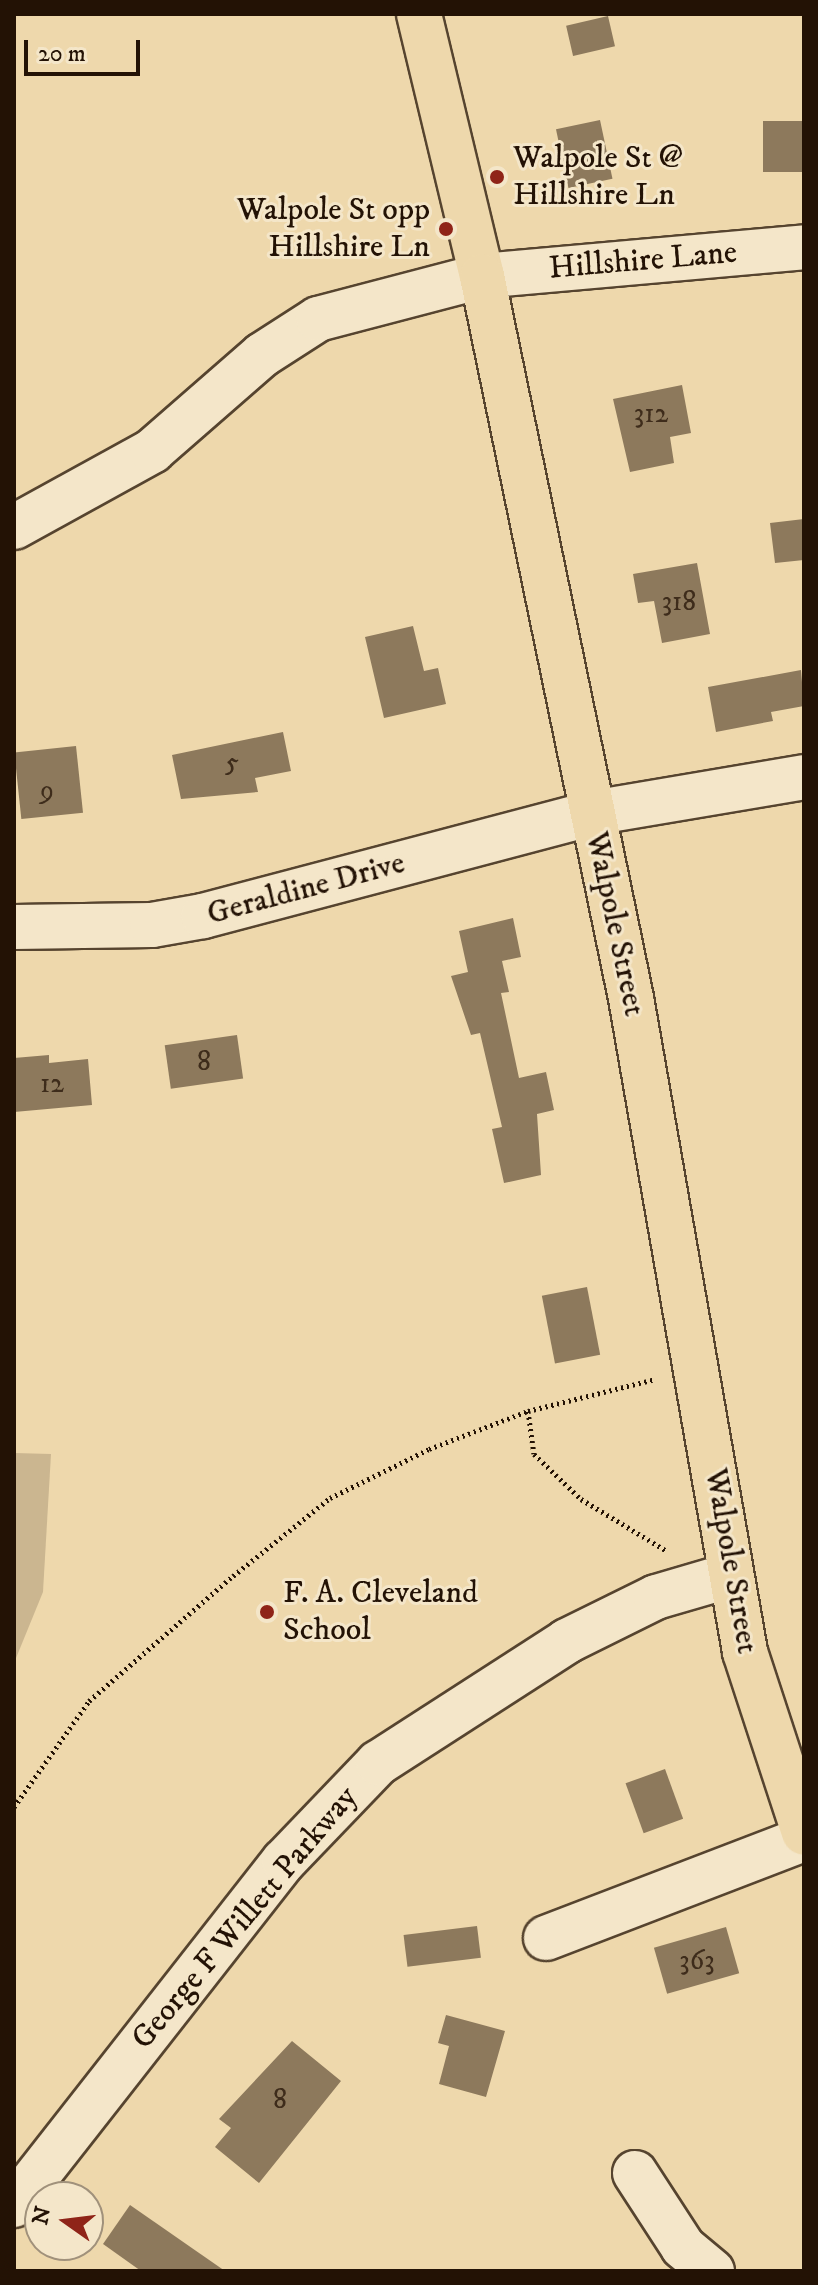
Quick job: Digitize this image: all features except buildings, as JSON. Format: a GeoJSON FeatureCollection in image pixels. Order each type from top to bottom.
{"type":"FeatureCollection","features":[{"type":"Feature","properties":{"kind":"main road","name":"Walpole Street"},"geometry":{"type":"LineString","coordinates":[[419,14],[482,276],[592,813],[700,1370],[731,1575],[762,1717],[804,1836]]}},
{"type":"Feature","properties":{"kind":"street","name":"Hillshire Lane"},"geometry":{"type":"LineString","coordinates":[[14,527],[152,451],[262,355],[318,319],[482,276],[804,247]]}},
{"type":"Feature","properties":{"kind":"street","name":"Geraldine Drive"},"geometry":{"type":"LineString","coordinates":[[14,927],[139,926],[203,916],[592,813],[804,777]]}},
{"type":"Feature","properties":{"kind":"street","name":"George F Willett Parkway"},"geometry":{"type":"LineString","coordinates":[[14,2205],[348,1789],[513,1670],[677,1590],[731,1575]]}},
{"type":"Feature","properties":{"kind":"street"},"geometry":{"type":"LineString","coordinates":[[546,1938],[804,1836]]}},
{"type":"Feature","properties":{"kind":"street"},"geometry":{"type":"LineString","coordinates":[[635,2173],[683,2247],[712,2271]]}},
{"type":"Feature","properties":{"kind":"path"},"geometry":{"type":"LineString","coordinates":[[14,1807],[89,1701],[330,1498],[528,1411],[700,1370]]}},
{"type":"Feature","properties":{"kind":"path"},"geometry":{"type":"LineString","coordinates":[[528,1411],[534,1454],[581,1499],[667,1551],[677,1590]]}},
{"type":"Feature","properties":{"kind":"shaded area"},"geometry":{"type":"Polygon","coordinates":[[[14,1453],[51,1454],[43,1592],[14,1663],[14,1453]]]}},
{"type":"Feature","properties":{"kind":"place","name":"Walpole St @ Hillshire Ln"},"geometry":{"type":"Point","coordinates":[497,177]}},
{"type":"Feature","properties":{"kind":"place","name":"Walpole St opp Hillshire Ln"},"geometry":{"type":"Point","coordinates":[446,229]}},
{"type":"Feature","properties":{"kind":"place","name":"F. A. Cleveland School"},"geometry":{"type":"Point","coordinates":[267,1612]}}]}
